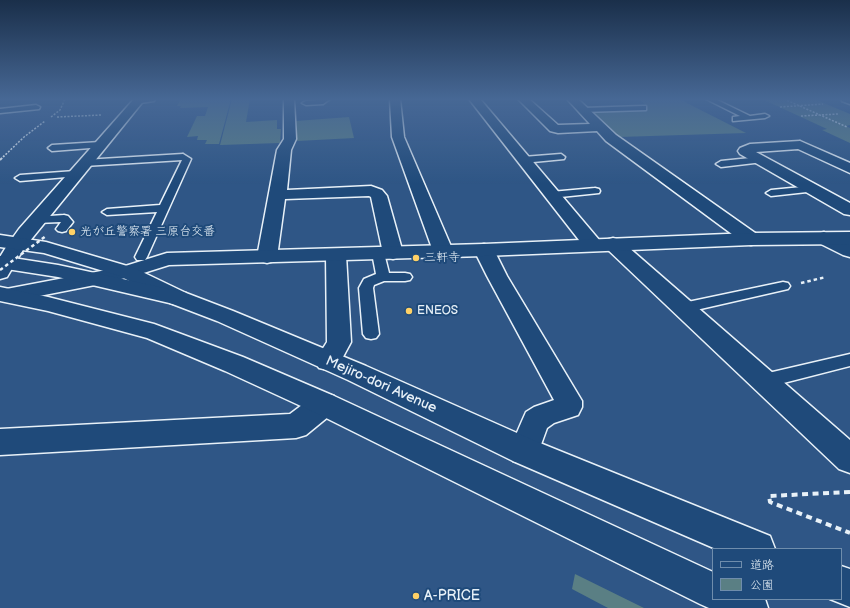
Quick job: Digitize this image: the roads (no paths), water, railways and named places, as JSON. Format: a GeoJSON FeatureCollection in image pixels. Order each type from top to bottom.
{"type":"FeatureCollection","features":[{"type":"Feature","properties":{"kind":"main road"},"geometry":{"type":"LineString","coordinates":[[2,276],[9,242],[36,220],[115,127]]}},
{"type":"Feature","properties":{"kind":"main road"},"geometry":{"type":"LineString","coordinates":[[267,257],[284,150],[290,139],[290,127]]}},
{"type":"Feature","properties":{"kind":"main road"},"geometry":{"type":"LineString","coordinates":[[397,127],[398,136],[443,251]]}},
{"type":"Feature","properties":{"kind":"main road"},"geometry":{"type":"LineString","coordinates":[[497,127],[551,195],[603,245],[683,308],[849,458]]}},
{"type":"Feature","properties":{"kind":"main road"},"geometry":{"type":"LineString","coordinates":[[553,127],[558,129],[600,128],[611,138],[751,239]]}},
{"type":"Feature","properties":{"kind":"main road"},"geometry":{"type":"LineString","coordinates":[[850,169],[800,145],[746,149],[745,151],[850,210]]}},
{"type":"Feature","properties":{"kind":"main road"},"geometry":{"type":"LineString","coordinates":[[278,195],[376,193],[379,196],[386,253]]}},
{"type":"Feature","properties":{"kind":"main road"},"geometry":{"type":"LineString","coordinates":[[824,238],[850,251]]}},
{"type":"Feature","properties":{"kind":"main road"},"geometry":{"type":"LineString","coordinates":[[2,276],[95,279],[127,272],[167,259],[484,250],[751,239],[850,238]]}},
{"type":"Feature","properties":{"kind":"main road","name":"Mejiro-dori Avenue"},"geometry":{"type":"LineString","coordinates":[[9,242],[80,257],[127,272],[178,298],[225,316],[328,361],[524,451],[754,548]]}},
{"type":"Feature","properties":{"kind":"main road"},"geometry":{"type":"LineString","coordinates":[[484,250],[497,276],[568,401],[568,407],[544,415],[536,421],[524,451]]}},
{"type":"Feature","properties":{"kind":"main road"},"geometry":{"type":"LineString","coordinates":[[328,361],[339,342],[336,255]]}},
{"type":"Feature","properties":{"kind":"main road"},"geometry":{"type":"LineString","coordinates":[[2,276],[95,279],[178,298]]}},
{"type":"Feature","properties":{"kind":"main road"},"geometry":{"type":"LineString","coordinates":[[2,276],[48,304],[154,332],[234,364],[324,404],[712,591]]}},
{"type":"Feature","properties":{"kind":"main road"},"geometry":{"type":"LineString","coordinates":[[0,442],[296,426],[324,404]]}},
{"type":"Feature","properties":{"kind":"main road"},"geometry":{"type":"LineString","coordinates":[[732,600],[748,608]]}},
{"type":"Feature","properties":{"kind":"lane"},"geometry":{"type":"LineString","coordinates":[[52,148],[100,145]]}},
{"type":"Feature","properties":{"kind":"lane"},"geometry":{"type":"LineString","coordinates":[[20,178],[80,169],[186,157],[185,164],[141,257]]}},
{"type":"Feature","properties":{"kind":"lane"},"geometry":{"type":"LineString","coordinates":[[523,160],[561,157]]}},
{"type":"Feature","properties":{"kind":"lane"},"geometry":{"type":"LineString","coordinates":[[721,164],[760,160]]}},
{"type":"Feature","properties":{"kind":"lane"},"geometry":{"type":"LineString","coordinates":[[771,193],[812,189]]}},
{"type":"Feature","properties":{"kind":"lane"},"geometry":{"type":"LineString","coordinates":[[551,195],[595,191]]}},
{"type":"Feature","properties":{"kind":"lane"},"geometry":{"type":"LineString","coordinates":[[107,212],[163,208]]}},
{"type":"Feature","properties":{"kind":"lane"},"geometry":{"type":"LineString","coordinates":[[36,220],[64,218],[67,222],[62,229]]}},
{"type":"Feature","properties":{"kind":"lane"},"geometry":{"type":"LineString","coordinates":[[371,334],[366,288],[369,282],[380,278],[383,274],[386,253]]}},
{"type":"Feature","properties":{"kind":"lane"},"geometry":{"type":"LineString","coordinates":[[383,274],[387,278],[405,277]]}},
{"type":"Feature","properties":{"kind":"lane"},"geometry":{"type":"LineString","coordinates":[[683,308],[783,286]]}},
{"type":"Feature","properties":{"kind":"lane"},"geometry":{"type":"LineString","coordinates":[[764,381],[850,360]]}},
{"type":"Feature","properties":{"kind":"place","name":"光が丘警察署 三原台交番"},"geometry":{"type":"Point","coordinates":[72,232]}},
{"type":"Feature","properties":{"kind":"place","name":"三軒寺"},"geometry":{"type":"Point","coordinates":[416,258]}},
{"type":"Feature","properties":{"kind":"place","name":"ENEOS"},"geometry":{"type":"Point","coordinates":[409,311]}},
{"type":"Feature","properties":{"kind":"place","name":"A-PRICE"},"geometry":{"type":"Point","coordinates":[416,596]}}]}
